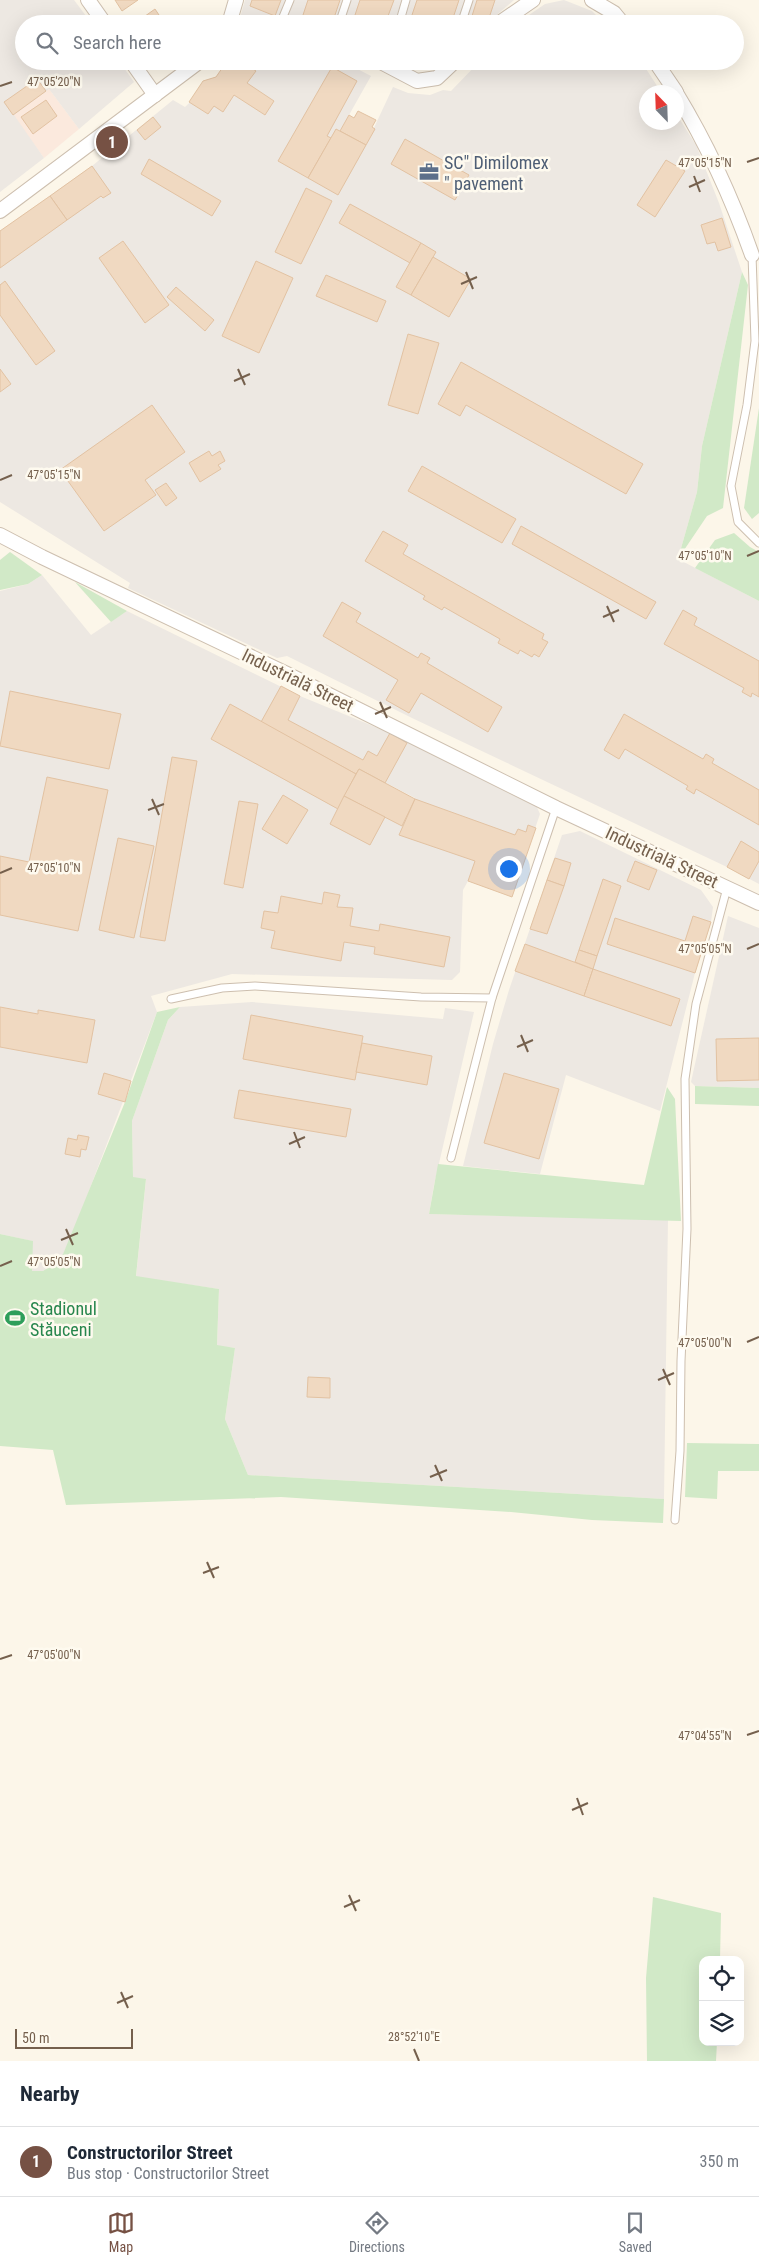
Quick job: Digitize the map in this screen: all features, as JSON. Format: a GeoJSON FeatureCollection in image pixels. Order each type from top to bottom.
{"type":"FeatureCollection","features":[{"type":"Feature","properties":{"kind":"street"},"geometry":{"type":"LineString","coordinates":[[88,0],[98,15]]}},
{"type":"Feature","properties":{"kind":"street"},"geometry":{"type":"LineString","coordinates":[[232,15],[236,0]]}},
{"type":"Feature","properties":{"kind":"street"},"geometry":{"type":"LineString","coordinates":[[511,15],[533,0]]}},
{"type":"Feature","properties":{"kind":"street"},"geometry":{"type":"LineString","coordinates":[[592,0],[616,15]]}},
{"type":"Feature","properties":{"kind":"street"},"geometry":{"type":"LineString","coordinates":[[137,70],[155,95]]}},
{"type":"Feature","properties":{"kind":"street"},"geometry":{"type":"LineString","coordinates":[[0,211],[188,70]]}},
{"type":"Feature","properties":{"kind":"street"},"geometry":{"type":"LineString","coordinates":[[397,70],[417,81],[437,78],[446,70]]}},
{"type":"Feature","properties":{"kind":"street"},"geometry":{"type":"LineString","coordinates":[[661,70],[671,85]]}},
{"type":"Feature","properties":{"kind":"street"},"geometry":{"type":"LineString","coordinates":[[684,106],[724,182],[752,255]]}},
{"type":"Feature","properties":{"kind":"street","name":"Industrială Street"},"geometry":{"type":"LineString","coordinates":[[0,535],[287,674],[556,808],[759,903]]}},
{"type":"Feature","properties":{"kind":"lane"},"geometry":{"type":"LineString","coordinates":[[284,15],[290,0]]}},
{"type":"Feature","properties":{"kind":"lane"},"geometry":{"type":"LineString","coordinates":[[342,15],[348,0]]}},
{"type":"Feature","properties":{"kind":"lane"},"geometry":{"type":"LineString","coordinates":[[402,15],[406,0]]}},
{"type":"Feature","properties":{"kind":"lane"},"geometry":{"type":"LineString","coordinates":[[463,15],[469,0]]}},
{"type":"Feature","properties":{"kind":"lane"},"geometry":{"type":"LineString","coordinates":[[752,255],[755,342],[747,405],[731,486],[738,522],[759,543]]}},
{"type":"Feature","properties":{"kind":"lane"},"geometry":{"type":"LineString","coordinates":[[451,1158],[492,998],[556,808]]}},
{"type":"Feature","properties":{"kind":"lane"},"geometry":{"type":"LineString","coordinates":[[675,1520],[680,1451],[681,1361],[687,1229],[685,1079],[696,1004],[726,888]]}},
{"type":"Feature","properties":{"kind":"lane"},"geometry":{"type":"LineString","coordinates":[[171,999],[222,988],[255,986],[421,997],[492,998]]}},
{"type":"Feature","properties":{"kind":"shaded area"},"geometry":{"type":"Polygon","coordinates":[[[0,0],[74,0],[85,15],[15,15],[15,70],[125,70],[134,82],[79,129],[49,89],[14,115],[44,158],[0,192],[0,0]]]}},
{"type":"Feature","properties":{"kind":"shaded area"},"geometry":{"type":"Polygon","coordinates":[[[245,0],[514,0],[496,15],[241,15],[245,0]]]}},
{"type":"Feature","properties":{"kind":"shaded area"},"geometry":{"type":"Polygon","coordinates":[[[564,0],[592,11],[596,15],[529,15],[545,4],[564,0]]]}},
{"type":"Feature","properties":{"kind":"shaded area"},"geometry":{"type":"Polygon","coordinates":[[[221,70],[359,70],[371,76],[340,131],[366,145],[393,87],[408,93],[430,95],[443,90],[451,91],[471,70],[647,70],[656,85],[639,85],[639,130],[684,130],[684,126],[696,145],[719,203],[742,272],[702,446],[697,492],[678,559],[759,601],[759,884],[287,656],[277,658],[128,588],[130,583],[0,502],[0,231],[92,166],[173,100],[185,107],[221,70]]]}},
{"type":"Feature","properties":{"kind":"shaded area"},"geometry":{"type":"Polygon","coordinates":[[[49,89],[79,129],[44,158],[13,115],[49,89]]]}},
{"type":"Feature","properties":{"kind":"shaded area"},"geometry":{"type":"Polygon","coordinates":[[[42,575],[91,635],[127,611],[300,696],[390,733],[536,805],[540,814],[512,896],[468,881],[463,890],[460,972],[452,980],[232,974],[151,996],[157,1012],[76,1225],[61,1259],[43,1271],[31,1271],[32,1241],[0,1234],[0,591],[28,584],[42,575]],[[359,769],[344,796],[402,826],[415,798],[359,769]]]}},
{"type":"Feature","properties":{"kind":"shaded area"},"geometry":{"type":"Polygon","coordinates":[[[580,831],[701,890],[713,907],[711,922],[695,973],[660,1111],[566,1075],[540,1174],[463,1166],[493,1044],[509,990],[562,835],[580,831]]]}},
{"type":"Feature","properties":{"kind":"shaded area"},"geometry":{"type":"Polygon","coordinates":[[[728,916],[759,928],[759,1088],[695,1086],[691,1082],[728,916]]]}},
{"type":"Feature","properties":{"kind":"shaded area"},"geometry":{"type":"Polygon","coordinates":[[[252,1002],[443,1019],[445,1008],[474,1012],[429,1214],[668,1219],[664,1499],[248,1475],[225,1419],[235,1348],[217,1346],[219,1289],[136,1277],[146,1180],[133,1178],[132,1121],[168,1020],[180,1007],[252,1002]]]}},
{"type":"Feature","properties":{"kind":"green space"},"geometry":{"type":"Polygon","coordinates":[[[742,272],[748,285],[723,508],[707,516],[678,559],[697,492],[702,446],[742,272]]]}},
{"type":"Feature","properties":{"kind":"green space"},"geometry":{"type":"Polygon","coordinates":[[[759,408],[759,513],[752,519],[744,508],[759,408]]]}},
{"type":"Feature","properties":{"kind":"green space"},"geometry":{"type":"Polygon","coordinates":[[[734,533],[759,552],[759,601],[695,568],[715,540],[734,533]]]}},
{"type":"Feature","properties":{"kind":"green space"},"geometry":{"type":"Polygon","coordinates":[[[10,552],[42,575],[28,584],[0,590],[0,560],[10,552]]]}},
{"type":"Feature","properties":{"kind":"green space"},"geometry":{"type":"Polygon","coordinates":[[[75,582],[127,611],[111,622],[75,582]]]}},
{"type":"Feature","properties":{"kind":"green space"},"geometry":{"type":"Polygon","coordinates":[[[180,1007],[168,1020],[132,1121],[133,1177],[146,1179],[136,1276],[219,1289],[217,1345],[235,1348],[225,1419],[248,1475],[664,1499],[663,1523],[592,1520],[511,1512],[281,1497],[66,1505],[53,1450],[0,1446],[0,1234],[33,1241],[32,1271],[43,1271],[61,1259],[125,1102],[157,1012],[180,1007]]]}},
{"type":"Feature","properties":{"kind":"green space"},"geometry":{"type":"Polygon","coordinates":[[[695,1086],[759,1088],[759,1106],[695,1104],[695,1086]]]}},
{"type":"Feature","properties":{"kind":"green space"},"geometry":{"type":"Polygon","coordinates":[[[667,1087],[675,1099],[681,1221],[429,1214],[438,1164],[644,1185],[667,1087]]]}},
{"type":"Feature","properties":{"kind":"green space"},"geometry":{"type":"Polygon","coordinates":[[[687,1443],[759,1444],[759,1471],[718,1471],[717,1499],[685,1497],[687,1443]]]}},
{"type":"Feature","properties":{"kind":"green space"},"geometry":{"type":"Polygon","coordinates":[[[653,1897],[721,1913],[720,1956],[699,1956],[699,2046],[717,2046],[716,2061],[647,2061],[646,1978],[653,1897]]]}},
{"type":"Feature","properties":{"kind":"building"},"geometry":{"type":"Polygon","coordinates":[[[115,0],[138,0],[122,11],[115,0]]]}},
{"type":"Feature","properties":{"kind":"building"},"geometry":{"type":"Polygon","coordinates":[[[252,0],[281,0],[275,15],[250,6],[252,0]]]}},
{"type":"Feature","properties":{"kind":"building"},"geometry":{"type":"Polygon","coordinates":[[[308,0],[340,0],[335,15],[303,15],[308,0]]]}},
{"type":"Feature","properties":{"kind":"building"},"geometry":{"type":"Polygon","coordinates":[[[360,0],[394,0],[388,15],[355,15],[360,0]]]}},
{"type":"Feature","properties":{"kind":"building"},"geometry":{"type":"Polygon","coordinates":[[[417,0],[459,0],[454,15],[412,15],[417,0]]]}},
{"type":"Feature","properties":{"kind":"building"},"geometry":{"type":"Polygon","coordinates":[[[477,0],[495,0],[490,15],[472,15],[477,0]]]}},
{"type":"Feature","properties":{"kind":"building"},"geometry":{"type":"Polygon","coordinates":[[[155,9],[159,15],[147,15],[155,9]]]}},
{"type":"Feature","properties":{"kind":"building"},"geometry":{"type":"Polygon","coordinates":[[[221,70],[254,70],[256,71],[247,83],[274,101],[265,115],[234,95],[223,112],[214,106],[208,114],[189,102],[203,81],[216,77],[221,70]]]}},
{"type":"Feature","properties":{"kind":"building"},"geometry":{"type":"Polygon","coordinates":[[[330,70],[337,70],[357,81],[327,136],[331,138],[308,178],[278,161],[330,70]]]}},
{"type":"Feature","properties":{"kind":"building"},"geometry":{"type":"Polygon","coordinates":[[[37,79],[46,91],[13,115],[4,102],[37,79]]]}},
{"type":"Feature","properties":{"kind":"building"},"geometry":{"type":"Polygon","coordinates":[[[46,100],[57,116],[33,134],[21,117],[46,100]]]}},
{"type":"Feature","properties":{"kind":"building"},"geometry":{"type":"Polygon","coordinates":[[[358,111],[376,120],[372,127],[375,129],[366,145],[340,131],[349,115],[354,118],[358,111]]]}},
{"type":"Feature","properties":{"kind":"building"},"geometry":{"type":"Polygon","coordinates":[[[153,117],[161,127],[145,140],[137,130],[153,117]]]}},
{"type":"Feature","properties":{"kind":"building"},"geometry":{"type":"Polygon","coordinates":[[[336,129],[366,145],[338,195],[308,178],[336,129]]]}},
{"type":"Feature","properties":{"kind":"building"},"geometry":{"type":"Polygon","coordinates":[[[405,139],[469,175],[455,200],[391,164],[405,139]]]}},
{"type":"Feature","properties":{"kind":"building"},"geometry":{"type":"Polygon","coordinates":[[[149,159],[221,201],[212,216],[141,174],[149,159]]]}},
{"type":"Feature","properties":{"kind":"building"},"geometry":{"type":"Polygon","coordinates":[[[666,160],[685,171],[655,217],[637,205],[666,160]]]}},
{"type":"Feature","properties":{"kind":"building"},"geometry":{"type":"Polygon","coordinates":[[[92,166],[111,193],[103,198],[101,196],[67,220],[50,196],[92,166]]]}},
{"type":"Feature","properties":{"kind":"building"},"geometry":{"type":"Polygon","coordinates":[[[306,188],[332,201],[301,264],[275,252],[306,188]]]}},
{"type":"Feature","properties":{"kind":"building"},"geometry":{"type":"Polygon","coordinates":[[[50,196],[67,220],[0,268],[0,231],[50,196]]]}},
{"type":"Feature","properties":{"kind":"building"},"geometry":{"type":"Polygon","coordinates":[[[350,204],[421,243],[410,263],[339,223],[350,204]]]}},
{"type":"Feature","properties":{"kind":"building"},"geometry":{"type":"Polygon","coordinates":[[[722,218],[731,247],[718,251],[715,242],[707,244],[701,225],[722,218]]]}},
{"type":"Feature","properties":{"kind":"building"},"geometry":{"type":"Polygon","coordinates":[[[123,241],[169,305],[145,323],[99,258],[123,241]]]}},
{"type":"Feature","properties":{"kind":"building"},"geometry":{"type":"Polygon","coordinates":[[[421,243],[436,252],[411,295],[396,287],[421,243]]]}},
{"type":"Feature","properties":{"kind":"building"},"geometry":{"type":"Polygon","coordinates":[[[433,257],[471,279],[449,317],[411,295],[433,257]]]}},
{"type":"Feature","properties":{"kind":"building"},"geometry":{"type":"Polygon","coordinates":[[[256,261],[293,278],[259,353],[222,336],[256,261]]]}},
{"type":"Feature","properties":{"kind":"building"},"geometry":{"type":"Polygon","coordinates":[[[326,275],[386,301],[377,322],[316,296],[326,275]]]}},
{"type":"Feature","properties":{"kind":"building"},"geometry":{"type":"Polygon","coordinates":[[[5,281],[55,351],[36,365],[0,315],[0,285],[5,281]]]}},
{"type":"Feature","properties":{"kind":"building"},"geometry":{"type":"Polygon","coordinates":[[[176,287],[214,320],[205,331],[167,297],[176,287]]]}},
{"type":"Feature","properties":{"kind":"building"},"geometry":{"type":"Polygon","coordinates":[[[408,334],[439,343],[418,414],[388,405],[408,334]]]}},
{"type":"Feature","properties":{"kind":"building"},"geometry":{"type":"Polygon","coordinates":[[[461,362],[643,464],[626,494],[466,405],[460,416],[438,404],[461,362]]]}},
{"type":"Feature","properties":{"kind":"building"},"geometry":{"type":"Polygon","coordinates":[[[0,369],[11,384],[0,392],[0,369]]]}},
{"type":"Feature","properties":{"kind":"building"},"geometry":{"type":"Polygon","coordinates":[[[152,405],[185,452],[145,480],[156,495],[104,531],[60,470],[152,405]]]}},
{"type":"Feature","properties":{"kind":"building"},"geometry":{"type":"Polygon","coordinates":[[[209,451],[212,456],[220,451],[225,461],[218,465],[221,469],[200,482],[189,463],[209,451]]]}},
{"type":"Feature","properties":{"kind":"building"},"geometry":{"type":"Polygon","coordinates":[[[422,466],[516,519],[502,543],[408,491],[422,466]]]}},
{"type":"Feature","properties":{"kind":"building"},"geometry":{"type":"Polygon","coordinates":[[[166,483],[177,498],[166,506],[155,490],[166,483]]]}},
{"type":"Feature","properties":{"kind":"building"},"geometry":{"type":"Polygon","coordinates":[[[521,526],[656,602],[646,619],[512,544],[521,526]]]}},
{"type":"Feature","properties":{"kind":"building"},"geometry":{"type":"Polygon","coordinates":[[[383,531],[408,545],[403,554],[544,634],[542,639],[548,642],[539,657],[534,654],[532,657],[520,650],[518,654],[498,643],[500,639],[444,607],[442,610],[423,599],[425,596],[365,561],[383,531]]]}},
{"type":"Feature","properties":{"kind":"building"},"geometry":{"type":"Polygon","coordinates":[[[342,602],[361,613],[356,622],[418,658],[421,653],[430,658],[427,663],[502,707],[488,732],[421,693],[409,713],[386,700],[398,680],[323,636],[342,602]]]}},
{"type":"Feature","properties":{"kind":"building"},"geometry":{"type":"Polygon","coordinates":[[[683,610],[697,618],[694,625],[759,661],[759,697],[752,693],[751,697],[742,692],[744,688],[664,644],[683,610]]]}},
{"type":"Feature","properties":{"kind":"building"},"geometry":{"type":"Polygon","coordinates":[[[281,686],[300,696],[288,720],[363,760],[368,751],[377,756],[390,733],[407,743],[385,783],[359,769],[356,774],[261,722],[281,686]]]}},
{"type":"Feature","properties":{"kind":"building"},"geometry":{"type":"Polygon","coordinates":[[[10,691],[121,714],[109,769],[0,746],[10,691]]]}},
{"type":"Feature","properties":{"kind":"building"},"geometry":{"type":"Polygon","coordinates":[[[230,704],[356,774],[338,809],[211,739],[230,704]]]}},
{"type":"Feature","properties":{"kind":"building"},"geometry":{"type":"Polygon","coordinates":[[[624,714],[703,759],[706,754],[714,759],[712,763],[759,790],[759,825],[696,789],[694,794],[686,789],[688,786],[625,749],[619,759],[604,750],[624,714]]]}},
{"type":"Feature","properties":{"kind":"building"},"geometry":{"type":"Polygon","coordinates":[[[172,757],[197,761],[165,941],[140,937],[172,757]]]}},
{"type":"Feature","properties":{"kind":"building"},"geometry":{"type":"Polygon","coordinates":[[[359,769],[415,799],[402,826],[344,796],[359,769]]]}},
{"type":"Feature","properties":{"kind":"building"},"geometry":{"type":"Polygon","coordinates":[[[47,777],[108,790],[78,931],[0,915],[0,856],[29,862],[47,777]]]}},
{"type":"Feature","properties":{"kind":"building"},"geometry":{"type":"Polygon","coordinates":[[[283,795],[308,810],[287,844],[262,829],[283,795]]]}},
{"type":"Feature","properties":{"kind":"building"},"geometry":{"type":"Polygon","coordinates":[[[344,796],[385,817],[370,845],[330,824],[344,796]]]}},
{"type":"Feature","properties":{"kind":"building"},"geometry":{"type":"Polygon","coordinates":[[[415,799],[515,835],[518,829],[526,832],[528,825],[536,828],[512,897],[468,881],[475,861],[399,835],[415,799]]]}},
{"type":"Feature","properties":{"kind":"building"},"geometry":{"type":"Polygon","coordinates":[[[239,801],[258,804],[243,888],[224,884],[239,801]]]}},
{"type":"Feature","properties":{"kind":"building"},"geometry":{"type":"Polygon","coordinates":[[[118,838],[154,846],[134,938],[99,930],[118,838]]]}},
{"type":"Feature","properties":{"kind":"building"},"geometry":{"type":"Polygon","coordinates":[[[741,841],[759,852],[759,861],[749,879],[727,867],[741,841]]]}},
{"type":"Feature","properties":{"kind":"building"},"geometry":{"type":"Polygon","coordinates":[[[555,858],[571,863],[564,886],[547,880],[555,858]]]}},
{"type":"Feature","properties":{"kind":"building"},"geometry":{"type":"Polygon","coordinates":[[[635,861],[657,870],[649,890],[627,881],[635,861]]]}},
{"type":"Feature","properties":{"kind":"building"},"geometry":{"type":"Polygon","coordinates":[[[603,879],[621,886],[597,956],[579,950],[603,879]]]}},
{"type":"Feature","properties":{"kind":"building"},"geometry":{"type":"Polygon","coordinates":[[[547,880],[564,886],[547,934],[530,929],[547,880]]]}},
{"type":"Feature","properties":{"kind":"building"},"geometry":{"type":"Polygon","coordinates":[[[324,892],[340,895],[337,907],[353,908],[350,926],[379,931],[380,924],[450,937],[444,967],[374,954],[375,947],[344,942],[341,961],[271,948],[275,931],[261,928],[264,911],[278,913],[281,896],[322,904],[324,892]]]}},
{"type":"Feature","properties":{"kind":"building"},"geometry":{"type":"Polygon","coordinates":[[[693,916],[711,922],[695,973],[607,944],[615,918],[685,941],[693,916]]]}},
{"type":"Feature","properties":{"kind":"building"},"geometry":{"type":"Polygon","coordinates":[[[525,944],[593,969],[584,996],[515,971],[525,944]]]}},
{"type":"Feature","properties":{"kind":"building"},"geometry":{"type":"Polygon","coordinates":[[[579,950],[597,956],[593,969],[575,962],[579,950]]]}},
{"type":"Feature","properties":{"kind":"building"},"geometry":{"type":"Polygon","coordinates":[[[593,969],[680,999],[671,1026],[584,996],[593,969]]]}},
{"type":"Feature","properties":{"kind":"building"},"geometry":{"type":"Polygon","coordinates":[[[0,1007],[38,1014],[38,1010],[95,1020],[87,1063],[0,1047],[0,1007]]]}},
{"type":"Feature","properties":{"kind":"building"},"geometry":{"type":"Polygon","coordinates":[[[251,1015],[363,1036],[355,1080],[243,1059],[251,1015]]]}},
{"type":"Feature","properties":{"kind":"building"},"geometry":{"type":"Polygon","coordinates":[[[759,1038],[759,1080],[717,1081],[716,1039],[759,1038]]]}},
{"type":"Feature","properties":{"kind":"building"},"geometry":{"type":"Polygon","coordinates":[[[362,1043],[432,1056],[427,1085],[356,1072],[362,1043]]]}},
{"type":"Feature","properties":{"kind":"building"},"geometry":{"type":"Polygon","coordinates":[[[104,1073],[131,1081],[125,1102],[98,1094],[104,1073]]]}},
{"type":"Feature","properties":{"kind":"building"},"geometry":{"type":"Polygon","coordinates":[[[504,1073],[559,1089],[539,1159],[484,1143],[504,1073]]]}},
{"type":"Feature","properties":{"kind":"building"},"geometry":{"type":"Polygon","coordinates":[[[239,1090],[351,1109],[346,1137],[234,1118],[239,1090]]]}},
{"type":"Feature","properties":{"kind":"building"},"geometry":{"type":"Polygon","coordinates":[[[78,1135],[89,1137],[86,1150],[81,1149],[80,1157],[65,1154],[68,1138],[77,1140],[78,1135]]]}},
{"type":"Feature","properties":{"kind":"building"},"geometry":{"type":"Polygon","coordinates":[[[308,1377],[330,1378],[330,1398],[307,1397],[308,1377]]]}},
{"type":"Feature","properties":{"kind":"place","name":"Constructorilor Street"},"geometry":{"type":"Point","coordinates":[112,142]}},
{"type":"Feature","properties":{"kind":"place","name":"SC\" Dimilomex \" pavement"},"geometry":{"type":"Point","coordinates":[429,172]}},
{"type":"Feature","properties":{"kind":"place","name":"Stadionul Stăuceni"},"geometry":{"type":"Point","coordinates":[15,1318]}}]}
